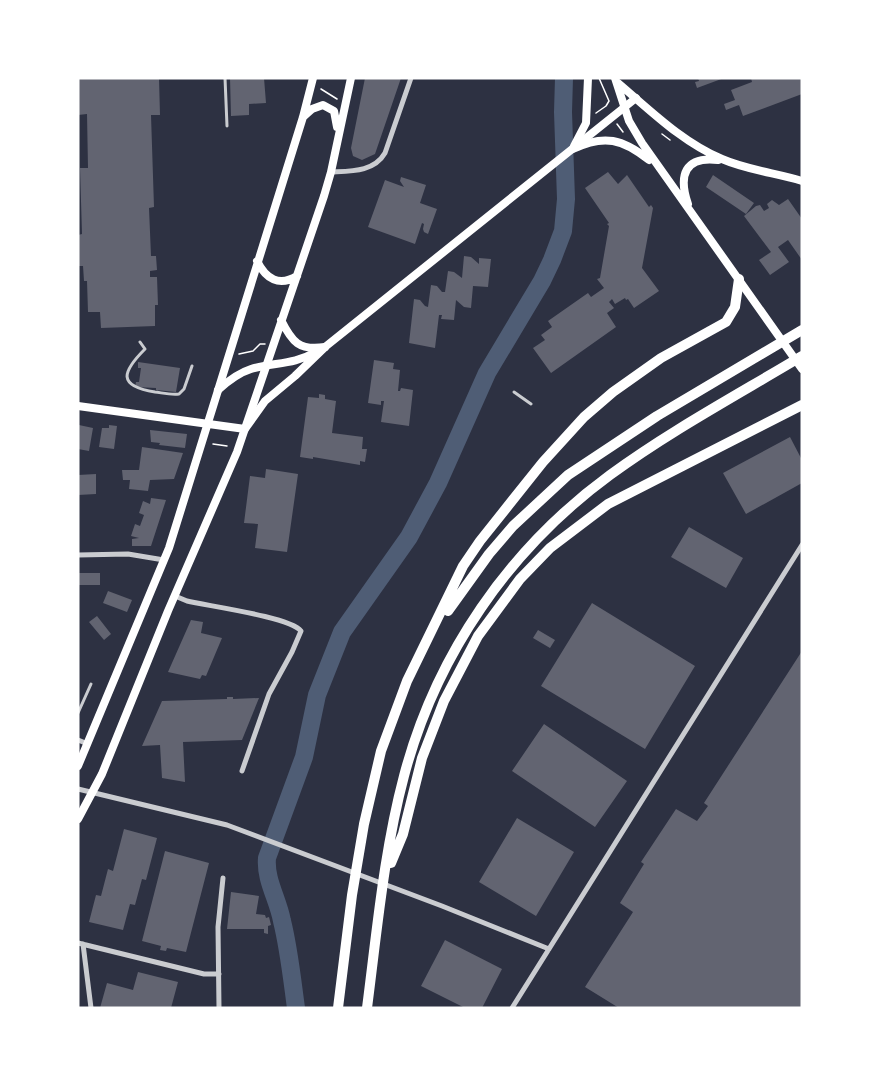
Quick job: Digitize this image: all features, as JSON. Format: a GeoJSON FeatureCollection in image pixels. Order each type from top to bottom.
{"type":"FeatureCollection","features":[{"type":"Feature","properties":{"kind":"highway"},"geometry":{"type":"LineString","coordinates":[[338,1008],[354,885],[371,787],[392,716],[464,566],[480,541],[543,462],[584,417],[613,392],[661,358],[726,322],[735,307],[739,279]]}},
{"type":"Feature","properties":{"kind":"highway"},"geometry":{"type":"LineString","coordinates":[[424,646],[466,583],[489,554],[526,513],[568,475],[630,433],[802,331]]}},
{"type":"Feature","properties":{"kind":"highway"},"geometry":{"type":"LineString","coordinates":[[367,1008],[385,877],[404,776],[424,714],[460,640],[502,579],[551,524],[608,476],[677,431],[802,357]]}},
{"type":"Feature","properties":{"kind":"highway"},"geometry":{"type":"LineString","coordinates":[[385,877],[403,834],[423,758],[449,690],[478,636],[520,579],[550,548],[608,504],[802,405]]}},
{"type":"Feature","properties":{"kind":"main road"},"geometry":{"type":"LineString","coordinates":[[78,766],[164,560],[303,117],[312,78]]}},
{"type":"Feature","properties":{"kind":"main road"},"geometry":{"type":"LineString","coordinates":[[78,819],[92,794],[213,510],[245,429],[331,172],[351,78]]}},
{"type":"Feature","properties":{"kind":"main road"},"geometry":{"type":"LineString","coordinates":[[573,149],[586,123],[588,78]]}},
{"type":"Feature","properties":{"kind":"main road"},"geometry":{"type":"LineString","coordinates":[[617,81],[687,140],[730,162]]}},
{"type":"Feature","properties":{"kind":"main road"},"geometry":{"type":"LineString","coordinates":[[617,81],[629,122],[658,167],[802,369]]}},
{"type":"Feature","properties":{"kind":"main road"},"geometry":{"type":"LineString","coordinates":[[245,429],[265,401],[325,347],[636,98]]}},
{"type":"Feature","properties":{"kind":"main road"},"geometry":{"type":"LineString","coordinates":[[303,117],[317,106],[329,107],[334,111],[338,133]]}},
{"type":"Feature","properties":{"kind":"main road"},"geometry":{"type":"LineString","coordinates":[[573,149],[595,141],[618,141],[634,149],[658,167]]}},
{"type":"Feature","properties":{"kind":"main road"},"geometry":{"type":"LineString","coordinates":[[691,212],[682,183],[687,169],[703,159],[730,162],[802,181]]}},
{"type":"Feature","properties":{"kind":"main road"},"geometry":{"type":"LineString","coordinates":[[257,261],[262,271],[273,280],[284,282],[297,276]]}},
{"type":"Feature","properties":{"kind":"main road"},"geometry":{"type":"LineString","coordinates":[[281,320],[290,338],[295,342],[308,348],[325,347]]}},
{"type":"Feature","properties":{"kind":"main road"},"geometry":{"type":"LineString","coordinates":[[218,390],[242,372],[299,361],[325,347]]}},
{"type":"Feature","properties":{"kind":"main road"},"geometry":{"type":"LineString","coordinates":[[78,406],[245,429]]}},
{"type":"Feature","properties":{"kind":"street"},"geometry":{"type":"LineString","coordinates":[[331,172],[360,170],[380,160],[411,78]]}},
{"type":"Feature","properties":{"kind":"street"},"geometry":{"type":"LineString","coordinates":[[512,1008],[802,545]]}},
{"type":"Feature","properties":{"kind":"street"},"geometry":{"type":"LineString","coordinates":[[78,555],[128,554],[164,560]]}},
{"type":"Feature","properties":{"kind":"street"},"geometry":{"type":"LineString","coordinates":[[175,596],[187,601],[281,620],[298,627],[301,631],[269,694],[242,771]]}},
{"type":"Feature","properties":{"kind":"street"},"geometry":{"type":"LineString","coordinates":[[78,740],[88,744]]}},
{"type":"Feature","properties":{"kind":"street"},"geometry":{"type":"LineString","coordinates":[[78,789],[205,818],[332,864],[549,949]]}},
{"type":"Feature","properties":{"kind":"street"},"geometry":{"type":"LineString","coordinates":[[219,1008],[218,927],[222,878]]}},
{"type":"Feature","properties":{"kind":"street"},"geometry":{"type":"LineString","coordinates":[[91,1008],[81,943],[204,974],[219,974]]}},
{"type":"Feature","properties":{"kind":"lane"},"geometry":{"type":"LineString","coordinates":[[225,78],[227,126]]}},
{"type":"Feature","properties":{"kind":"lane"},"geometry":{"type":"LineString","coordinates":[[140,342],[145,349],[128,368],[126,376],[130,384],[137,389],[179,394],[184,389],[192,366]]}},
{"type":"Feature","properties":{"kind":"lane"},"geometry":{"type":"LineString","coordinates":[[514,392],[531,404]]}},
{"type":"Feature","properties":{"kind":"lane"},"geometry":{"type":"LineString","coordinates":[[78,713],[91,684]]}},
{"type":"Feature","properties":{"kind":"path"},"geometry":{"type":"LineString","coordinates":[[593,116],[606,107],[608,99],[599,78]]}},
{"type":"Feature","properties":{"kind":"path"},"geometry":{"type":"LineString","coordinates":[[320,89],[340,101]]}},
{"type":"Feature","properties":{"kind":"path"},"geometry":{"type":"LineString","coordinates":[[616,124],[623,136]]}},
{"type":"Feature","properties":{"kind":"path"},"geometry":{"type":"LineString","coordinates":[[238,354],[253,351],[260,344],[266,345]]}},
{"type":"Feature","properties":{"kind":"path"},"geometry":{"type":"LineString","coordinates":[[212,444],[227,446]]}},
{"type":"Feature","properties":{"kind":"building"},"geometry":{"type":"Polygon","coordinates":[[[78,78],[159,78],[160,115],[151,115],[154,207],[149,208],[151,256],[156,256],[157,270],[150,271],[150,277],[157,277],[158,305],[155,305],[155,326],[101,328],[100,312],[88,312],[87,281],[84,281],[83,266],[78,266],[78,235],[82,234],[80,168],[88,168],[87,114],[78,115],[78,78]]]}},
{"type":"Feature","properties":{"kind":"building"},"geometry":{"type":"Polygon","coordinates":[[[230,78],[264,78],[266,103],[249,104],[249,115],[231,116],[230,78]]]}},
{"type":"Feature","properties":{"kind":"building"},"geometry":{"type":"Polygon","coordinates":[[[365,78],[401,78],[375,154],[362,160],[353,156],[351,148],[365,78]]]}},
{"type":"Feature","properties":{"kind":"building"},"geometry":{"type":"Polygon","coordinates":[[[698,78],[724,78],[697,88],[695,82],[699,81],[698,78]]]}},
{"type":"Feature","properties":{"kind":"building"},"geometry":{"type":"Polygon","coordinates":[[[751,78],[802,78],[802,94],[743,116],[739,105],[726,110],[724,104],[735,100],[731,90],[752,82],[751,78]]]}},
{"type":"Feature","properties":{"kind":"building"},"geometry":{"type":"Polygon","coordinates":[[[608,172],[618,184],[627,175],[649,207],[651,205],[653,208],[642,268],[659,291],[634,308],[628,299],[625,298],[615,304],[612,299],[609,302],[614,308],[607,313],[616,327],[551,373],[533,348],[545,340],[541,335],[552,327],[548,321],[588,293],[591,297],[604,288],[597,279],[600,278],[609,226],[607,224],[609,223],[585,188],[608,172]]]}},
{"type":"Feature","properties":{"kind":"building"},"geometry":{"type":"Polygon","coordinates":[[[713,175],[754,203],[746,214],[706,187],[713,175]]]}},
{"type":"Feature","properties":{"kind":"building"},"geometry":{"type":"Polygon","coordinates":[[[401,177],[426,185],[420,203],[437,209],[428,234],[424,232],[422,223],[415,244],[368,227],[385,180],[404,187],[400,181],[401,177]]]}},
{"type":"Feature","properties":{"kind":"building"},"geometry":{"type":"Polygon","coordinates":[[[788,199],[802,219],[802,260],[788,240],[778,247],[789,262],[770,275],[759,260],[771,252],[744,216],[756,206],[760,205],[764,211],[769,208],[767,204],[772,200],[779,205],[788,199]]]}},
{"type":"Feature","properties":{"kind":"building"},"geometry":{"type":"Polygon","coordinates":[[[464,256],[471,257],[479,264],[479,258],[491,259],[488,287],[473,286],[471,308],[464,307],[456,300],[454,320],[441,319],[442,315],[439,315],[435,348],[409,343],[414,299],[420,300],[428,307],[431,285],[445,292],[448,271],[462,278],[464,256]]]}},
{"type":"Feature","properties":{"kind":"building"},"geometry":{"type":"Polygon","coordinates":[[[374,360],[394,363],[393,369],[400,370],[398,391],[401,388],[413,390],[409,426],[381,422],[384,401],[381,401],[381,405],[368,403],[374,360]]]}},
{"type":"Feature","properties":{"kind":"building"},"geometry":{"type":"Polygon","coordinates":[[[138,362],[180,368],[176,392],[135,387],[136,382],[139,382],[141,368],[138,368],[138,362]]]}},
{"type":"Feature","properties":{"kind":"building"},"geometry":{"type":"Polygon","coordinates":[[[319,394],[325,395],[325,399],[336,401],[332,433],[363,437],[362,449],[367,449],[365,462],[360,461],[360,465],[300,457],[308,397],[319,398],[319,394]]]}},
{"type":"Feature","properties":{"kind":"building"},"geometry":{"type":"Polygon","coordinates":[[[79,425],[93,428],[89,451],[78,449],[79,425]]]}},
{"type":"Feature","properties":{"kind":"building"},"geometry":{"type":"Polygon","coordinates":[[[109,425],[117,426],[114,449],[99,447],[102,428],[109,428],[109,425]]]}},
{"type":"Feature","properties":{"kind":"building"},"geometry":{"type":"Polygon","coordinates":[[[150,430],[187,434],[185,448],[151,442],[150,430]]]}},
{"type":"Feature","properties":{"kind":"building"},"geometry":{"type":"Polygon","coordinates":[[[790,437],[802,460],[802,483],[746,514],[723,473],[790,437]]]}},
{"type":"Feature","properties":{"kind":"building"},"geometry":{"type":"Polygon","coordinates":[[[142,447],[183,453],[174,479],[150,480],[148,491],[129,489],[130,480],[123,480],[122,470],[139,470],[142,447]]]}},
{"type":"Feature","properties":{"kind":"building"},"geometry":{"type":"Polygon","coordinates":[[[266,469],[298,474],[287,552],[255,548],[258,524],[244,523],[250,476],[265,478],[266,469]]]}},
{"type":"Feature","properties":{"kind":"building"},"geometry":{"type":"Polygon","coordinates":[[[96,474],[96,494],[78,495],[78,475],[96,474]]]}},
{"type":"Feature","properties":{"kind":"building"},"geometry":{"type":"Polygon","coordinates":[[[151,498],[166,500],[151,546],[132,546],[132,539],[139,538],[131,536],[135,524],[140,526],[144,515],[139,513],[143,501],[150,504],[151,498]]]}},
{"type":"Feature","properties":{"kind":"building"},"geometry":{"type":"Polygon","coordinates":[[[689,527],[743,558],[726,588],[671,557],[689,527]]]}},
{"type":"Feature","properties":{"kind":"building"},"geometry":{"type":"Polygon","coordinates":[[[78,573],[100,573],[100,585],[78,585],[78,573]]]}},
{"type":"Feature","properties":{"kind":"building"},"geometry":{"type":"Polygon","coordinates":[[[108,591],[132,600],[127,612],[103,603],[108,591]]]}},
{"type":"Feature","properties":{"kind":"building"},"geometry":{"type":"Polygon","coordinates":[[[592,603],[695,666],[645,749],[541,686],[592,603]]]}},
{"type":"Feature","properties":{"kind":"building"},"geometry":{"type":"Polygon","coordinates":[[[97,616],[111,634],[104,640],[89,622],[97,616]]]}},
{"type":"Feature","properties":{"kind":"building"},"geometry":{"type":"Polygon","coordinates":[[[191,620],[203,622],[201,633],[222,638],[206,676],[202,675],[200,679],[168,672],[191,620]]]}},
{"type":"Feature","properties":{"kind":"building"},"geometry":{"type":"Polygon","coordinates":[[[538,630],[555,640],[550,648],[533,638],[538,630]]]}},
{"type":"Feature","properties":{"kind":"building"},"geometry":{"type":"Polygon","coordinates":[[[802,651],[802,1008],[619,1008],[585,987],[633,912],[620,903],[644,864],[641,862],[676,809],[697,821],[708,806],[704,803],[802,651]]]}},
{"type":"Feature","properties":{"kind":"building"},"geometry":{"type":"Polygon","coordinates":[[[227,697],[233,697],[233,699],[259,698],[242,740],[183,742],[185,782],[162,778],[160,745],[142,746],[162,701],[227,699],[227,697]]]}},
{"type":"Feature","properties":{"kind":"building"},"geometry":{"type":"Polygon","coordinates":[[[544,724],[627,781],[595,827],[512,771],[544,724]]]}},
{"type":"Feature","properties":{"kind":"building"},"geometry":{"type":"Polygon","coordinates":[[[517,818],[574,852],[536,916],[479,882],[517,818]]]}},
{"type":"Feature","properties":{"kind":"building"},"geometry":{"type":"Polygon","coordinates":[[[124,829],[157,838],[146,880],[142,879],[135,905],[130,904],[123,930],[89,922],[96,895],[101,896],[108,869],[113,871],[124,829]]]}},
{"type":"Feature","properties":{"kind":"building"},"geometry":{"type":"Polygon","coordinates":[[[165,851],[209,863],[186,952],[167,948],[166,951],[160,950],[161,946],[142,941],[165,851]]]}},
{"type":"Feature","properties":{"kind":"building"},"geometry":{"type":"Polygon","coordinates":[[[231,892],[259,896],[256,914],[269,917],[271,925],[268,926],[268,934],[264,933],[264,929],[227,929],[231,892]]]}},
{"type":"Feature","properties":{"kind":"building"},"geometry":{"type":"Polygon","coordinates":[[[445,940],[502,969],[482,1008],[465,1008],[421,986],[445,940]]]}},
{"type":"Feature","properties":{"kind":"building"},"geometry":{"type":"Polygon","coordinates":[[[138,972],[178,982],[171,1008],[100,1008],[107,983],[133,990],[138,972]]]}},
{"type":"Feature","properties":{"kind":"waterway"},"geometry":{"type":"LineString","coordinates":[[296,1008],[287,942],[268,874],[267,858],[304,757],[317,695],[342,632],[409,537],[438,483],[487,373],[542,281],[552,260],[563,231],[566,199],[564,78]]}}]}
